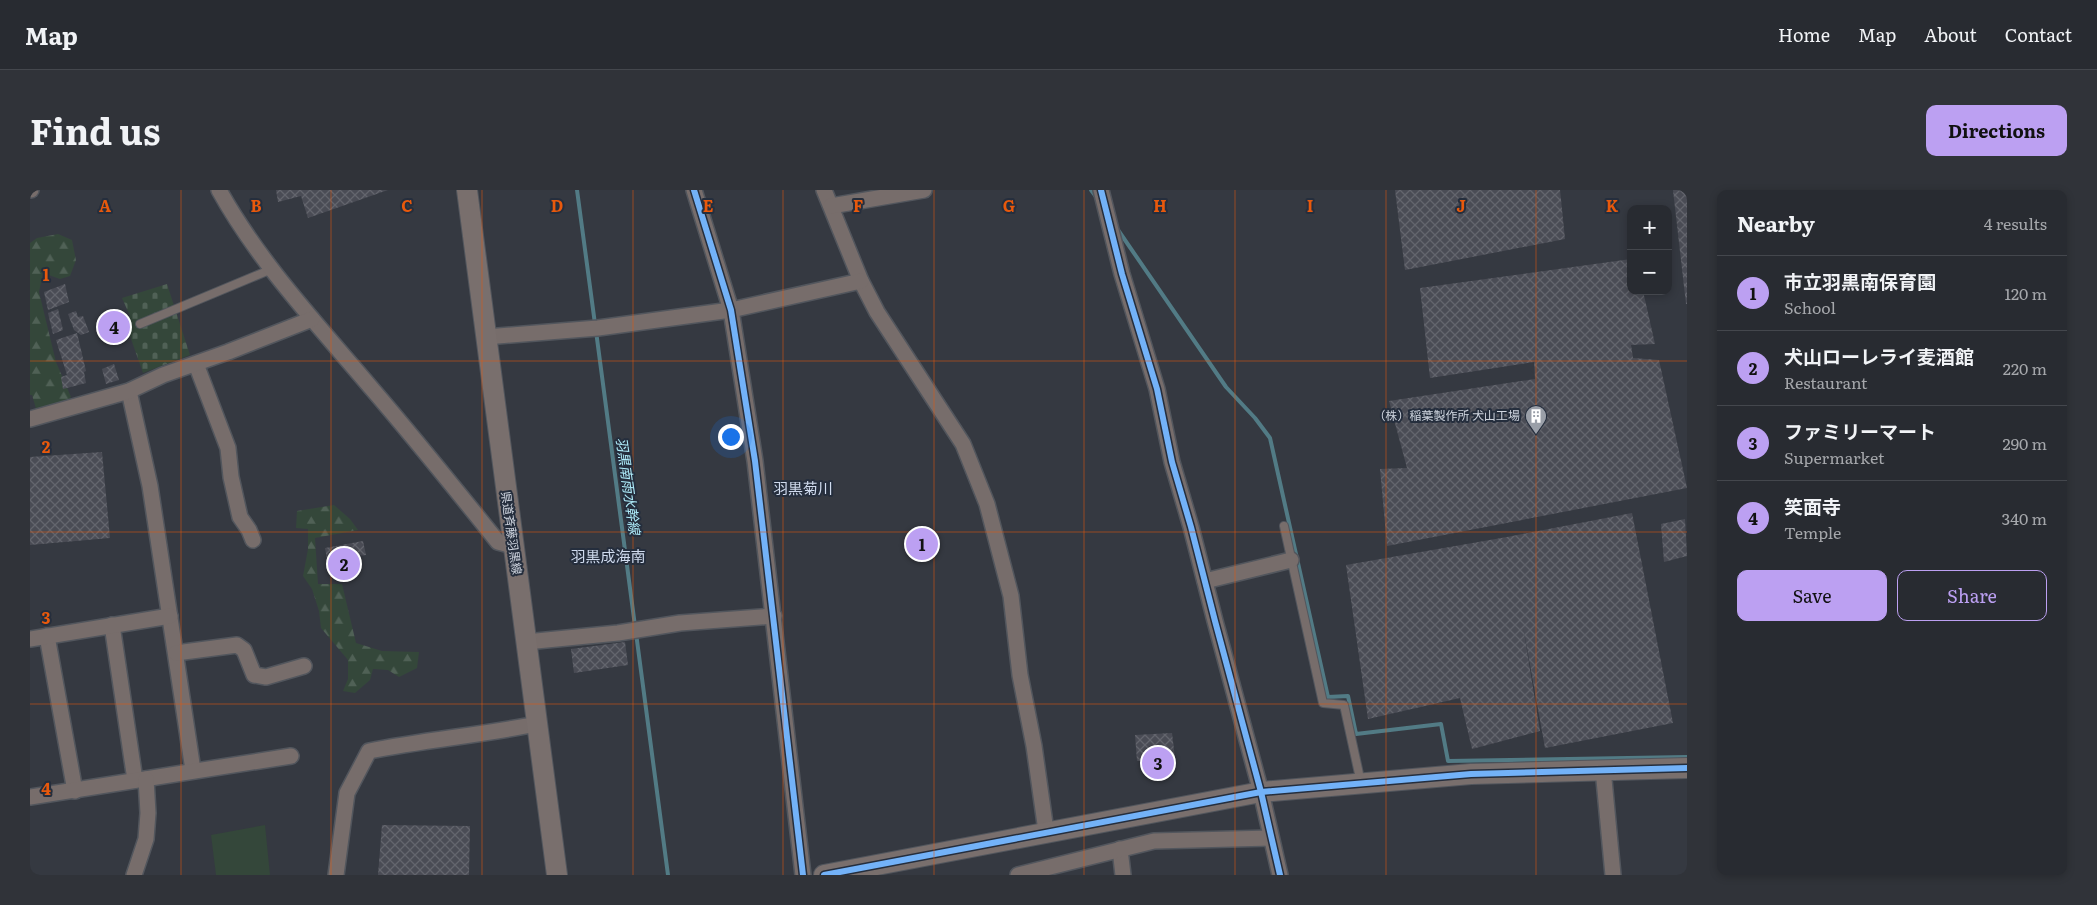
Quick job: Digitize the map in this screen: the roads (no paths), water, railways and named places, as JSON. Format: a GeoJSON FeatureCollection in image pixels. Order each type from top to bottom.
{"type":"FeatureCollection","features":[{"type":"Feature","properties":{"kind":"street"},"geometry":{"type":"LineString","coordinates":[[218,190],[232,214],[272,269],[312,319],[380,398],[498,542],[513,546]]}},
{"type":"Feature","properties":{"kind":"street","name":"県道斉藤羽黒線"},"geometry":{"type":"LineString","coordinates":[[467,190],[537,724],[560,871]]}},
{"type":"Feature","properties":{"kind":"street"},"geometry":{"type":"LineString","coordinates":[[694,190],[731,310],[754,461],[774,616],[803,875]]}},
{"type":"Feature","properties":{"kind":"street"},"geometry":{"type":"LineString","coordinates":[[824,190],[861,281],[877,312],[962,444],[987,504],[1011,596],[1020,674],[1034,746],[1046,831]]}},
{"type":"Feature","properties":{"kind":"street"},"geometry":{"type":"LineString","coordinates":[[831,206],[924,190]]}},
{"type":"Feature","properties":{"kind":"street"},"geometry":{"type":"LineString","coordinates":[[1101,190],[1122,274],[1157,389],[1172,462],[1192,527],[1261,792],[1280,875]]}},
{"type":"Feature","properties":{"kind":"street"},"geometry":{"type":"LineString","coordinates":[[486,337],[594,328],[731,310],[861,281]]}},
{"type":"Feature","properties":{"kind":"street"},"geometry":{"type":"LineString","coordinates":[[30,419],[129,391],[163,375],[312,319]]}},
{"type":"Feature","properties":{"kind":"street"},"geometry":{"type":"LineString","coordinates":[[196,364],[228,448],[231,477],[240,517],[253,540]]}},
{"type":"Feature","properties":{"kind":"street"},"geometry":{"type":"LineString","coordinates":[[129,391],[150,486],[193,770]]}},
{"type":"Feature","properties":{"kind":"street"},"geometry":{"type":"LineString","coordinates":[[1205,581],[1291,560]]}},
{"type":"Feature","properties":{"kind":"street"},"geometry":{"type":"LineString","coordinates":[[30,639],[170,616]]}},
{"type":"Feature","properties":{"kind":"street"},"geometry":{"type":"LineString","coordinates":[[526,642],[636,630],[680,623],[774,616]]}},
{"type":"Feature","properties":{"kind":"street"},"geometry":{"type":"LineString","coordinates":[[112,625],[140,780],[148,813],[146,839],[134,875]]}},
{"type":"Feature","properties":{"kind":"street"},"geometry":{"type":"LineString","coordinates":[[47,636],[74,791]]}},
{"type":"Feature","properties":{"kind":"street"},"geometry":{"type":"LineString","coordinates":[[176,653],[237,645],[244,650],[254,675],[266,677],[304,666]]}},
{"type":"Feature","properties":{"kind":"street"},"geometry":{"type":"LineString","coordinates":[[336,875],[347,793],[369,751],[401,744],[496,732],[537,724]]}},
{"type":"Feature","properties":{"kind":"street"},"geometry":{"type":"LineString","coordinates":[[30,797],[291,756]]}},
{"type":"Feature","properties":{"kind":"street"},"geometry":{"type":"LineString","coordinates":[[824,875],[869,871],[1046,831],[1261,792],[1471,774],[1687,768]]}},
{"type":"Feature","properties":{"kind":"street"},"geometry":{"type":"LineString","coordinates":[[1603,769],[1613,875]]}},
{"type":"Feature","properties":{"kind":"street"},"geometry":{"type":"LineString","coordinates":[[1018,875],[1154,841],[1270,838]]}},
{"type":"Feature","properties":{"kind":"street"},"geometry":{"type":"LineString","coordinates":[[1120,849],[1123,875]]}},
{"type":"Feature","properties":{"kind":"lane"},"geometry":{"type":"LineString","coordinates":[[140,324],[272,269]]}},
{"type":"Feature","properties":{"kind":"lane"},"geometry":{"type":"LineString","coordinates":[[1284,526],[1322,703],[1344,705],[1361,782]]}},
{"type":"Feature","properties":{"kind":"waterway","name":"羽黒南雨水幹線"},"geometry":{"type":"LineString","coordinates":[[577,190],[595,324]]}},
{"type":"Feature","properties":{"kind":"waterway"},"geometry":{"type":"LineString","coordinates":[[1091,190],[1097,198]]}},
{"type":"Feature","properties":{"kind":"waterway"},"geometry":{"type":"LineString","coordinates":[[1116,227],[1226,387],[1255,418],[1270,438],[1328,697],[1348,696],[1356,734],[1441,724],[1448,761],[1687,757]]}},
{"type":"Feature","properties":{"kind":"waterway","name":"羽黒南雨水幹線"},"geometry":{"type":"LineString","coordinates":[[596,331],[635,626]]}},
{"type":"Feature","properties":{"kind":"waterway","name":"羽黒南雨水幹線"},"geometry":{"type":"LineString","coordinates":[[636,633],[668,875]]}},
{"type":"Feature","properties":{"kind":"place","name":"笑面寺"},"geometry":{"type":"Point","coordinates":[114,327]}},
{"type":"Feature","properties":{"kind":"place","name":"（株）稲葉製作所 犬山工場"},"geometry":{"type":"Point","coordinates":[1536,435]}},
{"type":"Feature","properties":{"kind":"place","name":"市立羽黒南保育園"},"geometry":{"type":"Point","coordinates":[922,544]}},
{"type":"Feature","properties":{"kind":"place","name":"犬山ローレライ麦酒館"},"geometry":{"type":"Point","coordinates":[344,564]}},
{"type":"Feature","properties":{"kind":"place","name":"ファミリーマート"},"geometry":{"type":"Point","coordinates":[1158,763]}},
{"type":"Feature","properties":{"kind":"district","name":"羽黒菊川"},"geometry":{"type":"Point","coordinates":[803,489]}},
{"type":"Feature","properties":{"kind":"district","name":"羽黒成海南"},"geometry":{"type":"Point","coordinates":[608,557]}}]}
